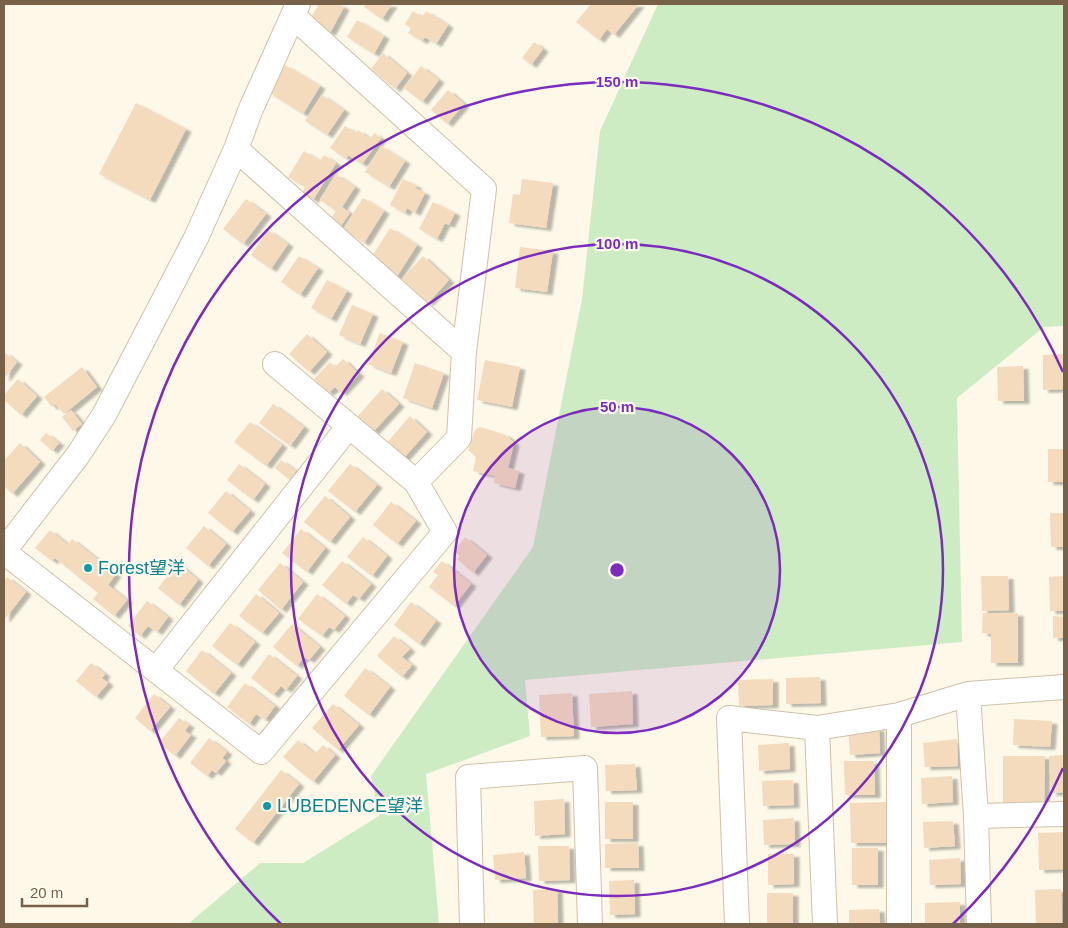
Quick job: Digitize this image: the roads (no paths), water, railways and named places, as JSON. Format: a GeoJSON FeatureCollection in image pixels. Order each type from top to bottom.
{"type":"FeatureCollection","features":[{"type":"Feature","properties":{"kind":"street"},"geometry":{"type":"LineString","coordinates":[[275,364],[416,482],[445,532],[261,752],[4,552],[78,455],[104,415],[196,238],[236,149],[250,111],[296,10],[484,189],[464,352],[459,438],[416,482]]}},
{"type":"Feature","properties":{"kind":"street"},"geometry":{"type":"LineString","coordinates":[[236,149],[464,352]]}},
{"type":"Feature","properties":{"kind":"street"},"geometry":{"type":"LineString","coordinates":[[156,670],[349,426]]}},
{"type":"Feature","properties":{"kind":"street"},"geometry":{"type":"LineString","coordinates":[[737,924],[729,718],[817,728],[899,715],[968,694],[1064,687]]}},
{"type":"Feature","properties":{"kind":"street"},"geometry":{"type":"LineString","coordinates":[[968,694],[976,816],[979,924]]}},
{"type":"Feature","properties":{"kind":"street"},"geometry":{"type":"LineString","coordinates":[[899,715],[899,924]]}},
{"type":"Feature","properties":{"kind":"street"},"geometry":{"type":"LineString","coordinates":[[817,728],[825,924]]}},
{"type":"Feature","properties":{"kind":"street"},"geometry":{"type":"LineString","coordinates":[[472,924],[468,777],[585,768],[590,924]]}},
{"type":"Feature","properties":{"kind":"street"},"geometry":{"type":"LineString","coordinates":[[976,816],[1064,814]]}},
{"type":"Feature","properties":{"kind":"place","name":"Forest望洋"},"geometry":{"type":"Point","coordinates":[88,568]}},
{"type":"Feature","properties":{"kind":"place","name":"LUBEDENCE望洋"},"geometry":{"type":"Point","coordinates":[267,806]}}]}
